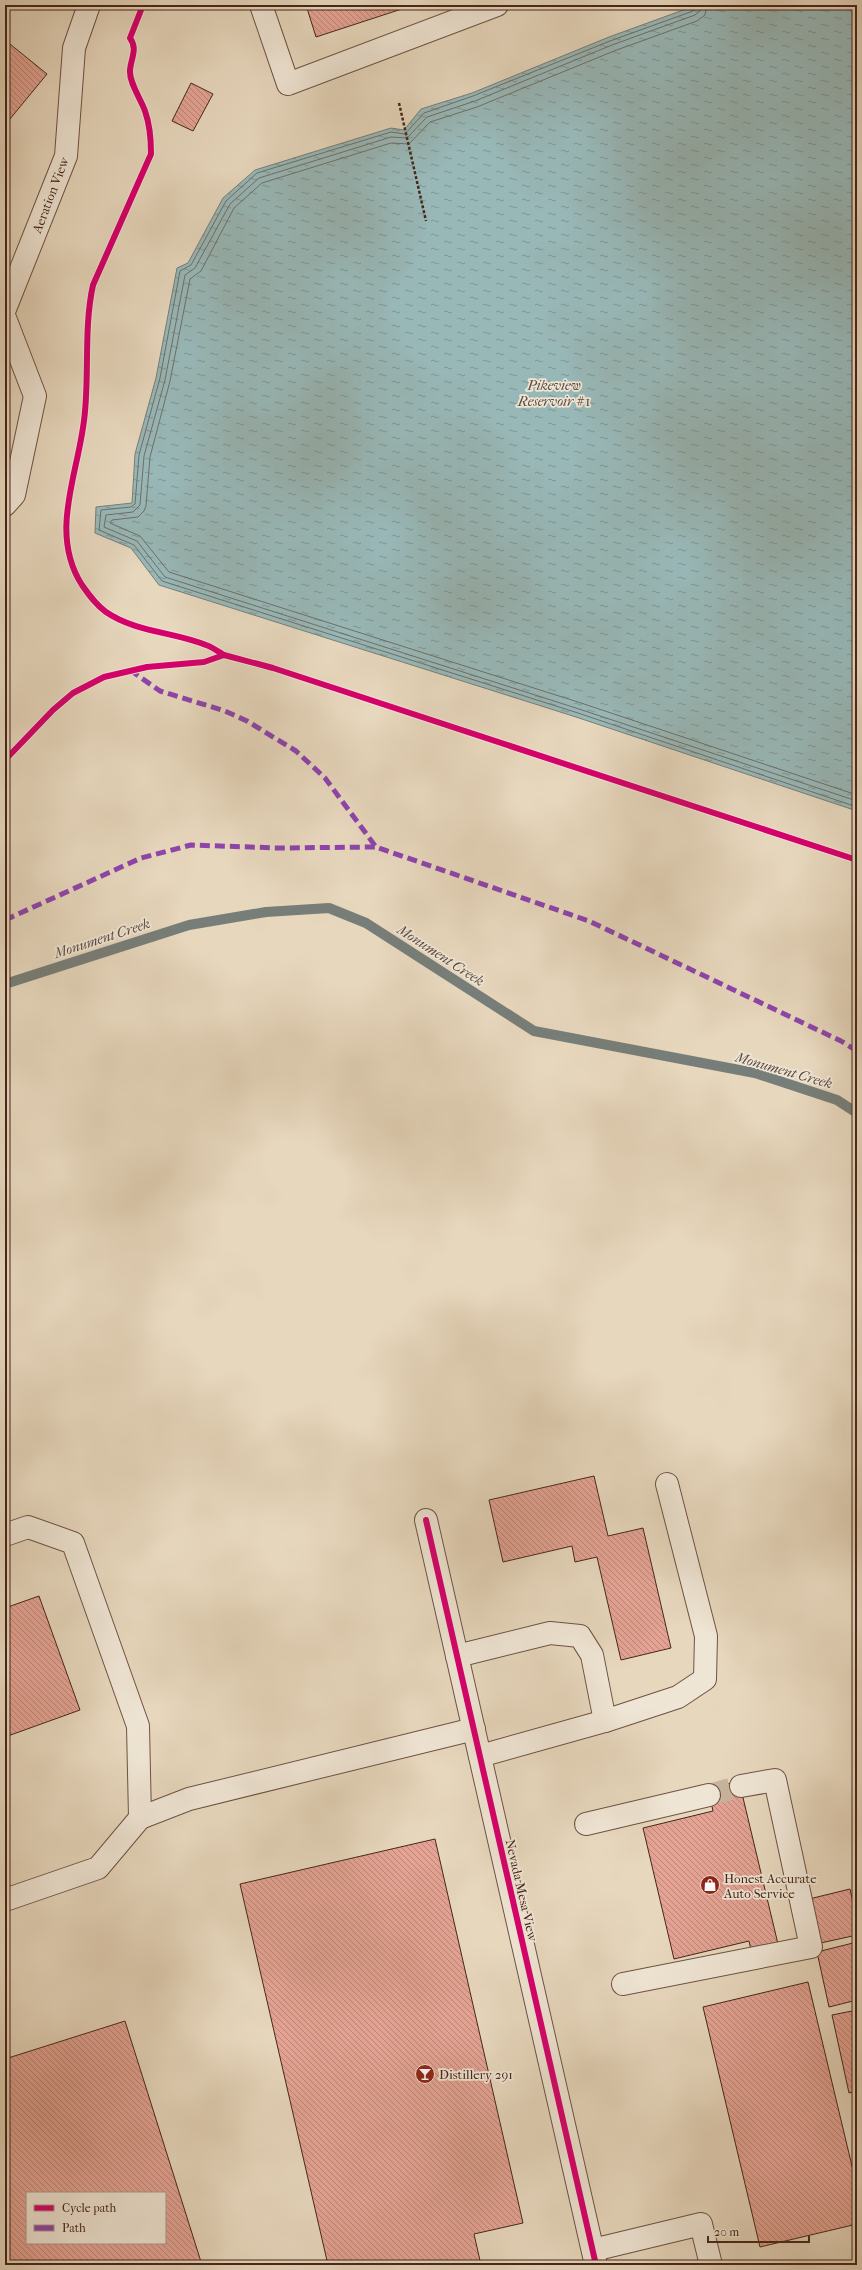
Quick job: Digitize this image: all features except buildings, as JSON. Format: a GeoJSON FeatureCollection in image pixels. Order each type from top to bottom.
{"type":"FeatureCollection","features":[{"type":"Feature","properties":{"kind":"street","name":"Aeration View"},"geometry":{"type":"LineString","coordinates":[[5,309],[66,156],[74,48],[89,5]]}},
{"type":"Feature","properties":{"kind":"street"},"geometry":{"type":"LineString","coordinates":[[261,5],[288,84],[497,5]]}},
{"type":"Feature","properties":{"kind":"street"},"geometry":{"type":"LineString","coordinates":[[5,318],[35,396],[14,495],[5,505]]}},
{"type":"Feature","properties":{"kind":"street"},"geometry":{"type":"LineString","coordinates":[[480,1756],[605,1721],[678,1697],[705,1679],[706,1636],[667,1484]]}},
{"type":"Feature","properties":{"kind":"street","name":"Nevada Mesa View"},"geometry":{"type":"LineString","coordinates":[[426,1520],[594,2257]]}},
{"type":"Feature","properties":{"kind":"street"},"geometry":{"type":"LineString","coordinates":[[5,1535],[28,1527],[73,1543],[138,1726],[140,1818]]}},
{"type":"Feature","properties":{"kind":"street"},"geometry":{"type":"LineString","coordinates":[[457,1656],[550,1633],[580,1636],[592,1655],[605,1721]]}},
{"type":"Feature","properties":{"kind":"street"},"geometry":{"type":"LineString","coordinates":[[5,1900],[98,1868],[140,1818],[189,1799],[474,1728]]}},
{"type":"Feature","properties":{"kind":"street"},"geometry":{"type":"LineString","coordinates":[[623,1984],[811,1947],[776,1780],[741,1786]]}},
{"type":"Feature","properties":{"kind":"street"},"geometry":{"type":"LineString","coordinates":[[586,1824],[709,1795]]}},
{"type":"Feature","properties":{"kind":"street"},"geometry":{"type":"LineString","coordinates":[[594,2257],[701,2224],[711,2265]]}},
{"type":"Feature","properties":{"kind":"path"},"geometry":{"type":"LineString","coordinates":[[399,103],[426,221]]}},
{"type":"Feature","properties":{"kind":"water","name":"Pikeview Reservoir #1"},"geometry":{"type":"Polygon","coordinates":[[[697,5],[857,5],[857,811],[576,717],[159,585],[131,548],[95,533],[96,507],[132,503],[135,454],[156,378],[177,268],[188,263],[223,198],[255,170],[391,128],[404,130],[421,109],[472,93],[609,37],[697,5]]]}},
{"type":"Feature","properties":{"kind":"waterway","name":"Monument Creek"},"geometry":{"type":"LineString","coordinates":[[5,984],[189,925],[266,912],[329,908],[366,923],[534,1031],[755,1073],[837,1100],[857,1113]]}},
{"type":"Feature","properties":{"kind":"tunnel"},"geometry":{"type":"LineString","coordinates":[[709,1795],[741,1786]]}},
{"type":"Feature","properties":{"kind":"marked path"},"geometry":{"type":"LineString","coordinates":[[130,670],[160,691],[225,711],[247,721],[296,751],[325,778],[376,847],[589,921],[841,1041],[857,1051]]}},
{"type":"Feature","properties":{"kind":"marked path"},"geometry":{"type":"LineString","coordinates":[[5,920],[141,858],[191,845],[278,848],[376,847]]}},
{"type":"Feature","properties":{"kind":"cycle path"},"geometry":{"type":"LineString","coordinates":[[143,5],[130,38],[134,46],[130,75],[133,86],[147,116],[150,132],[151,154],[93,285],[90,300],[85,411],[69,499],[67,543],[72,564],[82,585],[96,603],[106,612],[129,624],[194,641],[213,648],[224,655]]}},
{"type":"Feature","properties":{"kind":"cycle path"},"geometry":{"type":"LineString","coordinates":[[5,760],[53,710],[73,693],[104,677],[147,667],[204,662],[224,655],[273,668],[857,860]]}},
{"type":"Feature","properties":{"kind":"cycle path"},"geometry":{"type":"LineString","coordinates":[[426,1520],[596,2265]]}},
{"type":"Feature","properties":{"kind":"place","name":"Honest Accurate Auto Service"},"geometry":{"type":"Point","coordinates":[710,1885]}},
{"type":"Feature","properties":{"kind":"place","name":"Distillery 291"},"geometry":{"type":"Point","coordinates":[425,2074]}}]}
